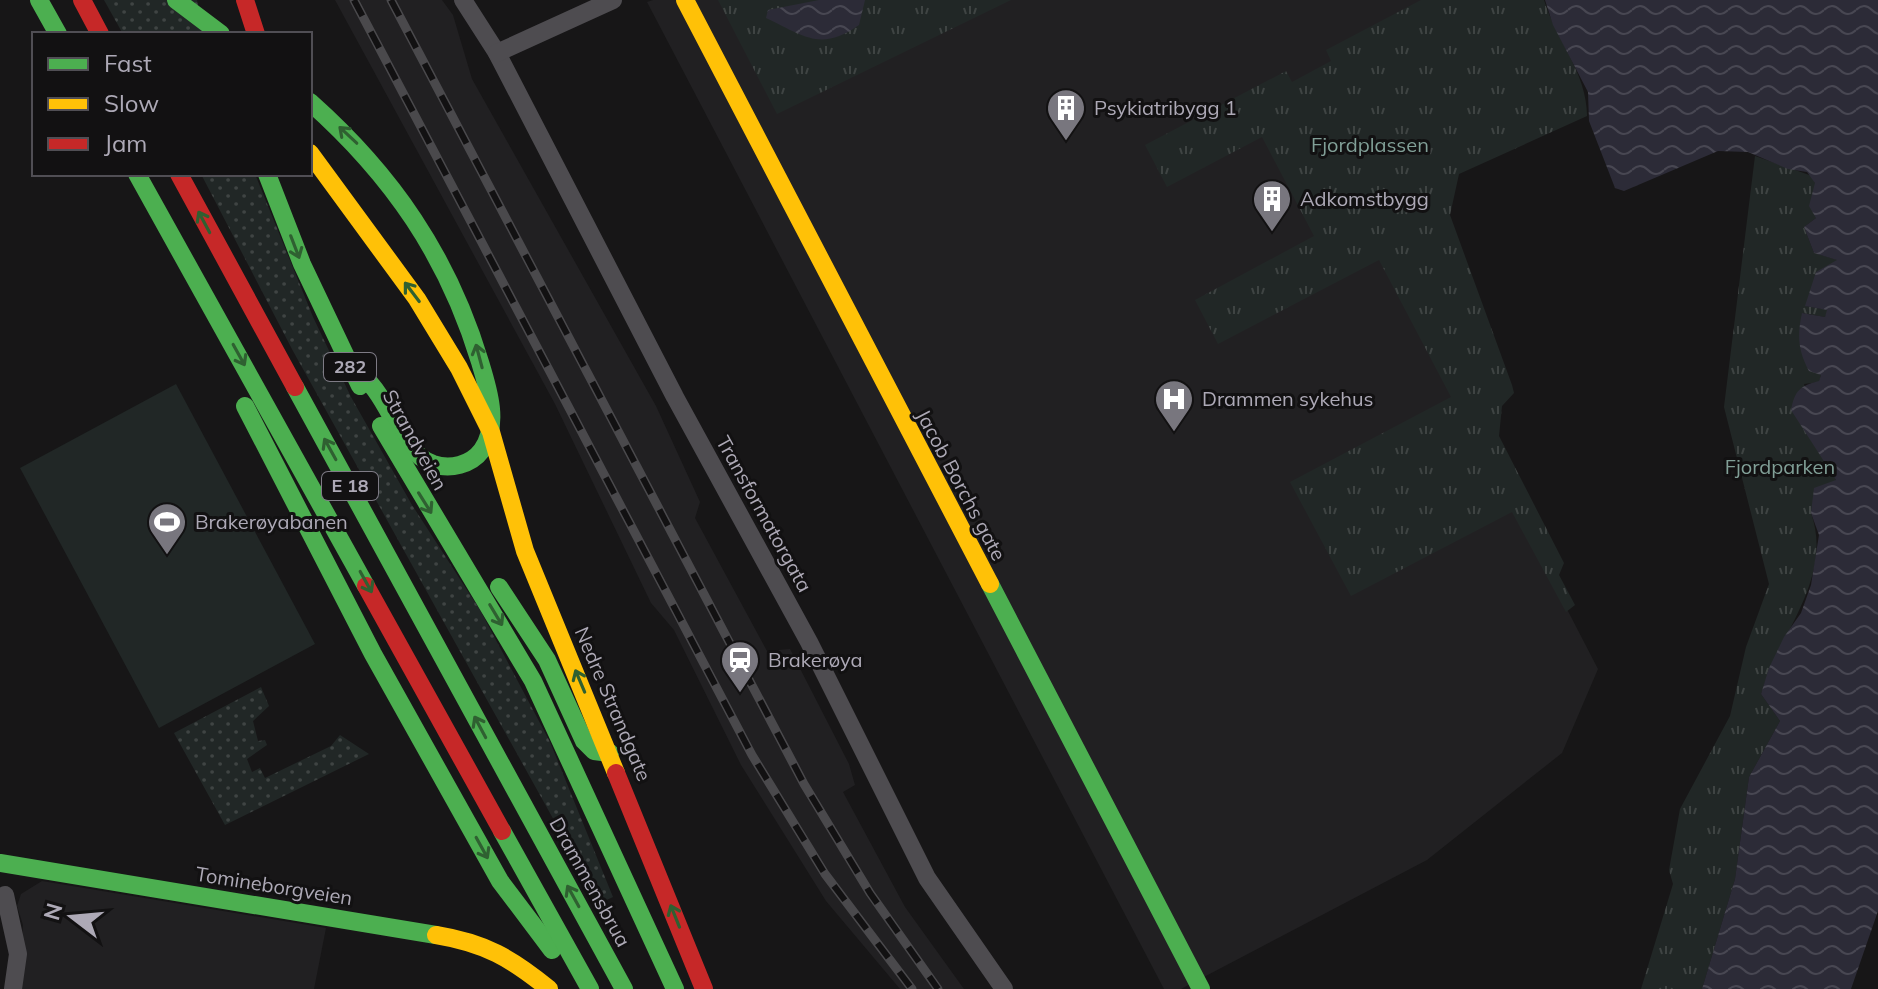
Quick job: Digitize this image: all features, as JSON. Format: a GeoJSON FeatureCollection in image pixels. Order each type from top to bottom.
{"type":"FeatureCollection","features":[{"type":"Feature","properties":{"kind":"main road"},"geometry":{"type":"LineString","coordinates":[[39,0],[57,32]]}},
{"type":"Feature","properties":{"kind":"main road"},"geometry":{"type":"LineString","coordinates":[[82,0],[99,32]]}},
{"type":"Feature","properties":{"kind":"main road"},"geometry":{"type":"LineString","coordinates":[[176,0],[216,32]]}},
{"type":"Feature","properties":{"kind":"main road"},"geometry":{"type":"LineString","coordinates":[[209,0],[218,32]]}},
{"type":"Feature","properties":{"kind":"main road"},"geometry":{"type":"LineString","coordinates":[[245,0],[255,32]]}},
{"type":"Feature","properties":{"kind":"main road","name":"Jacob Borchs gate"},"geometry":{"type":"LineString","coordinates":[[685,0],[1201,989]]}},
{"type":"Feature","properties":{"kind":"main road"},"geometry":{"type":"LineString","coordinates":[[312,104],[348,135],[388,177],[439,253],[474,339],[490,405],[491,432],[480,453],[463,465],[445,467],[425,461],[406,441],[369,378],[349,365]]}},
{"type":"Feature","properties":{"kind":"main road"},"geometry":{"type":"LineString","coordinates":[[312,156],[424,309],[459,368],[491,432]]}},
{"type":"Feature","properties":{"kind":"main road","name":"E 18"},"geometry":{"type":"LineString","coordinates":[[138,176],[491,809],[587,989]]}},
{"type":"Feature","properties":{"kind":"main road","name":"Drammensbrua"},"geometry":{"type":"LineString","coordinates":[[180,176],[624,989]]}},
{"type":"Feature","properties":{"kind":"main road","name":"Strandveien"},"geometry":{"type":"LineString","coordinates":[[268,176],[302,264],[349,365],[402,465],[455,549]]}},
{"type":"Feature","properties":{"kind":"main road","name":"E 18"},"geometry":{"type":"LineString","coordinates":[[201,287],[208,331],[287,492],[373,654],[500,881],[587,989]]}},
{"type":"Feature","properties":{"kind":"main road","name":"Nedre Strandgate"},"geometry":{"type":"LineString","coordinates":[[491,432],[517,529],[704,989]]}},
{"type":"Feature","properties":{"kind":"main road","name":"282"},"geometry":{"type":"LineString","coordinates":[[455,549],[482,562],[547,660],[588,746],[599,753],[610,753],[604,766],[602,787],[618,840],[615,855]]}},
{"type":"Feature","properties":{"kind":"main road","name":"282"},"geometry":{"type":"LineString","coordinates":[[455,549],[533,681],[605,843],[615,855],[675,989]]}},
{"type":"Feature","properties":{"kind":"main road","name":"Tomineborgveien"},"geometry":{"type":"LineString","coordinates":[[8,864],[470,941],[514,960],[549,989]]}},
{"type":"Feature","properties":{"kind":"street","name":"Transformatorgata"},"geometry":{"type":"LineString","coordinates":[[463,0],[497,53],[675,397],[809,642],[927,878],[1004,989]]}},
{"type":"Feature","properties":{"kind":"street"},"geometry":{"type":"LineString","coordinates":[[497,53],[613,0]]}},
{"type":"Feature","properties":{"kind":"street","name":"Tomineborgveien"},"geometry":{"type":"LineString","coordinates":[[3,898],[8,864]]}},
{"type":"Feature","properties":{"kind":"street"},"geometry":{"type":"LineString","coordinates":[[3,898],[18,954],[13,989]]}},
{"type":"Feature","properties":{"kind":"shaded area"},"geometry":{"type":"Polygon","coordinates":[[[335,0],[442,0],[453,15],[472,79],[656,406],[700,502],[695,518],[767,651],[790,649],[849,764],[855,785],[843,792],[905,907],[964,989],[900,989],[826,901],[741,765],[674,630],[651,603],[555,404],[335,0]]]}},
{"type":"Feature","properties":{"kind":"shaded area","name":"Drammen sykehus"},"geometry":{"type":"Polygon","coordinates":[[[1473,0],[1299,92],[1598,669],[1562,753],[1427,860],[1181,989],[1164,989],[647,2],[1473,0]]]}},
{"type":"Feature","properties":{"kind":"shaded area"},"geometry":{"type":"Polygon","coordinates":[[[42,881],[326,928],[314,989],[18,989],[23,925],[17,906],[21,894],[42,881]]]}},
{"type":"Feature","properties":{"kind":"green space"},"geometry":{"type":"Polygon","coordinates":[[[104,0],[197,0],[204,32],[122,32],[104,0]]]}},
{"type":"Feature","properties":{"kind":"green space"},"geometry":{"type":"Polygon","coordinates":[[[718,0],[1011,0],[777,114],[718,0]]]}},
{"type":"Feature","properties":{"kind":"green space","name":"Fjordplassen"},"geometry":{"type":"Polygon","coordinates":[[[1421,0],[1544,0],[1577,71],[1586,100],[1587,116],[1459,174],[1450,215],[1514,393],[1502,406],[1499,436],[1564,563],[1559,575],[1575,605],[1566,612],[1512,512],[1351,596],[1290,482],[1451,397],[1379,260],[1218,344],[1195,300],[1314,236],[1262,137],[1167,187],[1145,145],[1286,71],[1292,82],[1331,61],[1326,50],[1421,0]]]}},
{"type":"Feature","properties":{"kind":"green space","name":"Fjordparken"},"geometry":{"type":"Polygon","coordinates":[[[1755,156],[1812,176],[1816,218],[1804,227],[1814,253],[1838,260],[1826,268],[1806,306],[1828,310],[1825,317],[1802,313],[1821,375],[1819,382],[1804,384],[1819,452],[1836,480],[1811,513],[1816,537],[1810,583],[1761,694],[1780,721],[1749,777],[1735,879],[1702,989],[1641,989],[1673,884],[1669,870],[1680,809],[1730,716],[1746,647],[1769,584],[1724,407],[1755,156]]]}},
{"type":"Feature","properties":{"kind":"green space"},"geometry":{"type":"Polygon","coordinates":[[[202,176],[256,176],[313,317],[351,397],[412,505],[480,610],[550,742],[613,897],[600,903],[293,351],[202,176]]]}},
{"type":"Feature","properties":{"kind":"green space","name":"Brakerøyabanen"},"geometry":{"type":"Polygon","coordinates":[[[176,384],[315,644],[159,728],[20,468],[176,384]]]}},
{"type":"Feature","properties":{"kind":"green space"},"geometry":{"type":"Polygon","coordinates":[[[261,687],[269,706],[253,721],[258,741],[265,740],[267,745],[247,759],[252,772],[260,768],[265,778],[331,746],[340,735],[369,754],[225,825],[174,733],[261,687]]]}},
{"type":"Feature","properties":{"kind":"water"},"geometry":{"type":"Polygon","coordinates":[[[819,0],[865,0],[859,25],[834,38],[823,39],[802,35],[766,18],[768,10],[819,0]]]}},
{"type":"Feature","properties":{"kind":"water"},"geometry":{"type":"Polygon","coordinates":[[[1545,0],[1878,0],[1878,911],[1851,989],[1702,989],[1735,879],[1749,777],[1780,721],[1761,694],[1769,668],[1784,637],[1801,613],[1811,585],[1819,535],[1811,513],[1814,488],[1836,480],[1791,410],[1799,390],[1819,381],[1821,375],[1809,371],[1803,356],[1800,321],[1802,313],[1825,317],[1827,310],[1805,306],[1816,272],[1837,260],[1814,253],[1804,227],[1816,218],[1809,206],[1815,183],[1807,172],[1788,169],[1748,152],[1718,151],[1624,191],[1615,188],[1589,121],[1588,92],[1553,25],[1545,0]]]}},
{"type":"Feature","properties":{"kind":"railway"},"geometry":{"type":"LineString","coordinates":[[354,0],[752,755],[825,874],[912,989]]}},
{"type":"Feature","properties":{"kind":"railway"},"geometry":{"type":"LineString","coordinates":[[391,0],[804,784],[870,893],[938,989]]}},
{"type":"Feature","properties":{"kind":"traffic: fast"},"geometry":{"type":"LineString","coordinates":[[39,0],[57,32]]}},
{"type":"Feature","properties":{"kind":"traffic: fast"},"geometry":{"type":"LineString","coordinates":[[176,0],[218,32]]}},
{"type":"Feature","properties":{"kind":"traffic: fast"},"geometry":{"type":"LineString","coordinates":[[312,104],[340,130],[391,188],[434,252],[467,323],[489,395],[490,429],[482,450],[466,463],[453,466],[440,466],[420,457],[375,390],[364,376],[349,365]]}},
{"type":"Feature","properties":{"kind":"traffic: fast"},"geometry":{"type":"LineString","coordinates":[[138,176],[366,586]]}},
{"type":"Feature","properties":{"kind":"traffic: fast"},"geometry":{"type":"LineString","coordinates":[[268,176],[302,264],[360,386]]}},
{"type":"Feature","properties":{"kind":"traffic: fast"},"geometry":{"type":"LineString","coordinates":[[295,387],[624,989]]}},
{"type":"Feature","properties":{"kind":"traffic: fast"},"geometry":{"type":"LineString","coordinates":[[245,406],[373,654],[500,881],[552,950]]}},
{"type":"Feature","properties":{"kind":"traffic: fast"},"geometry":{"type":"LineString","coordinates":[[381,426],[533,681],[675,989]]}},
{"type":"Feature","properties":{"kind":"traffic: fast"},"geometry":{"type":"LineString","coordinates":[[990,584],[1201,989]]}},
{"type":"Feature","properties":{"kind":"traffic: fast"},"geometry":{"type":"LineString","coordinates":[[499,587],[547,660],[584,741],[594,751],[610,753]]}},
{"type":"Feature","properties":{"kind":"traffic: fast"},"geometry":{"type":"LineString","coordinates":[[502,831],[590,989]]}},
{"type":"Feature","properties":{"kind":"traffic: fast"},"geometry":{"type":"LineString","coordinates":[[0,863],[436,935]]}},
{"type":"Feature","properties":{"kind":"traffic: slow"},"geometry":{"type":"LineString","coordinates":[[685,0],[990,584]]}},
{"type":"Feature","properties":{"kind":"traffic: slow"},"geometry":{"type":"LineString","coordinates":[[312,156],[417,299],[459,368],[491,432],[525,551],[616,773]]}},
{"type":"Feature","properties":{"kind":"traffic: slow"},"geometry":{"type":"LineString","coordinates":[[436,935],[469,942],[497,953],[549,989]]}},
{"type":"Feature","properties":{"kind":"traffic: jam"},"geometry":{"type":"LineString","coordinates":[[82,0],[99,32]]}},
{"type":"Feature","properties":{"kind":"traffic: jam"},"geometry":{"type":"LineString","coordinates":[[245,0],[255,32]]}},
{"type":"Feature","properties":{"kind":"traffic: jam"},"geometry":{"type":"LineString","coordinates":[[180,176],[295,387]]}},
{"type":"Feature","properties":{"kind":"traffic: jam"},"geometry":{"type":"LineString","coordinates":[[366,586],[502,831]]}},
{"type":"Feature","properties":{"kind":"traffic: jam"},"geometry":{"type":"LineString","coordinates":[[616,773],[704,989]]}},
{"type":"Feature","properties":{"kind":"place","name":"Psykiatribygg 1"},"geometry":{"type":"Point","coordinates":[1066,142]}},
{"type":"Feature","properties":{"kind":"place","name":"Adkomstbygg"},"geometry":{"type":"Point","coordinates":[1272,233]}},
{"type":"Feature","properties":{"kind":"place","name":"Drammen sykehus"},"geometry":{"type":"Point","coordinates":[1174,433]}},
{"type":"Feature","properties":{"kind":"place","name":"Brakerøyabanen"},"geometry":{"type":"Point","coordinates":[167,556]}},
{"type":"Feature","properties":{"kind":"place","name":"Brakerøya"},"geometry":{"type":"Point","coordinates":[740,694]}}]}
